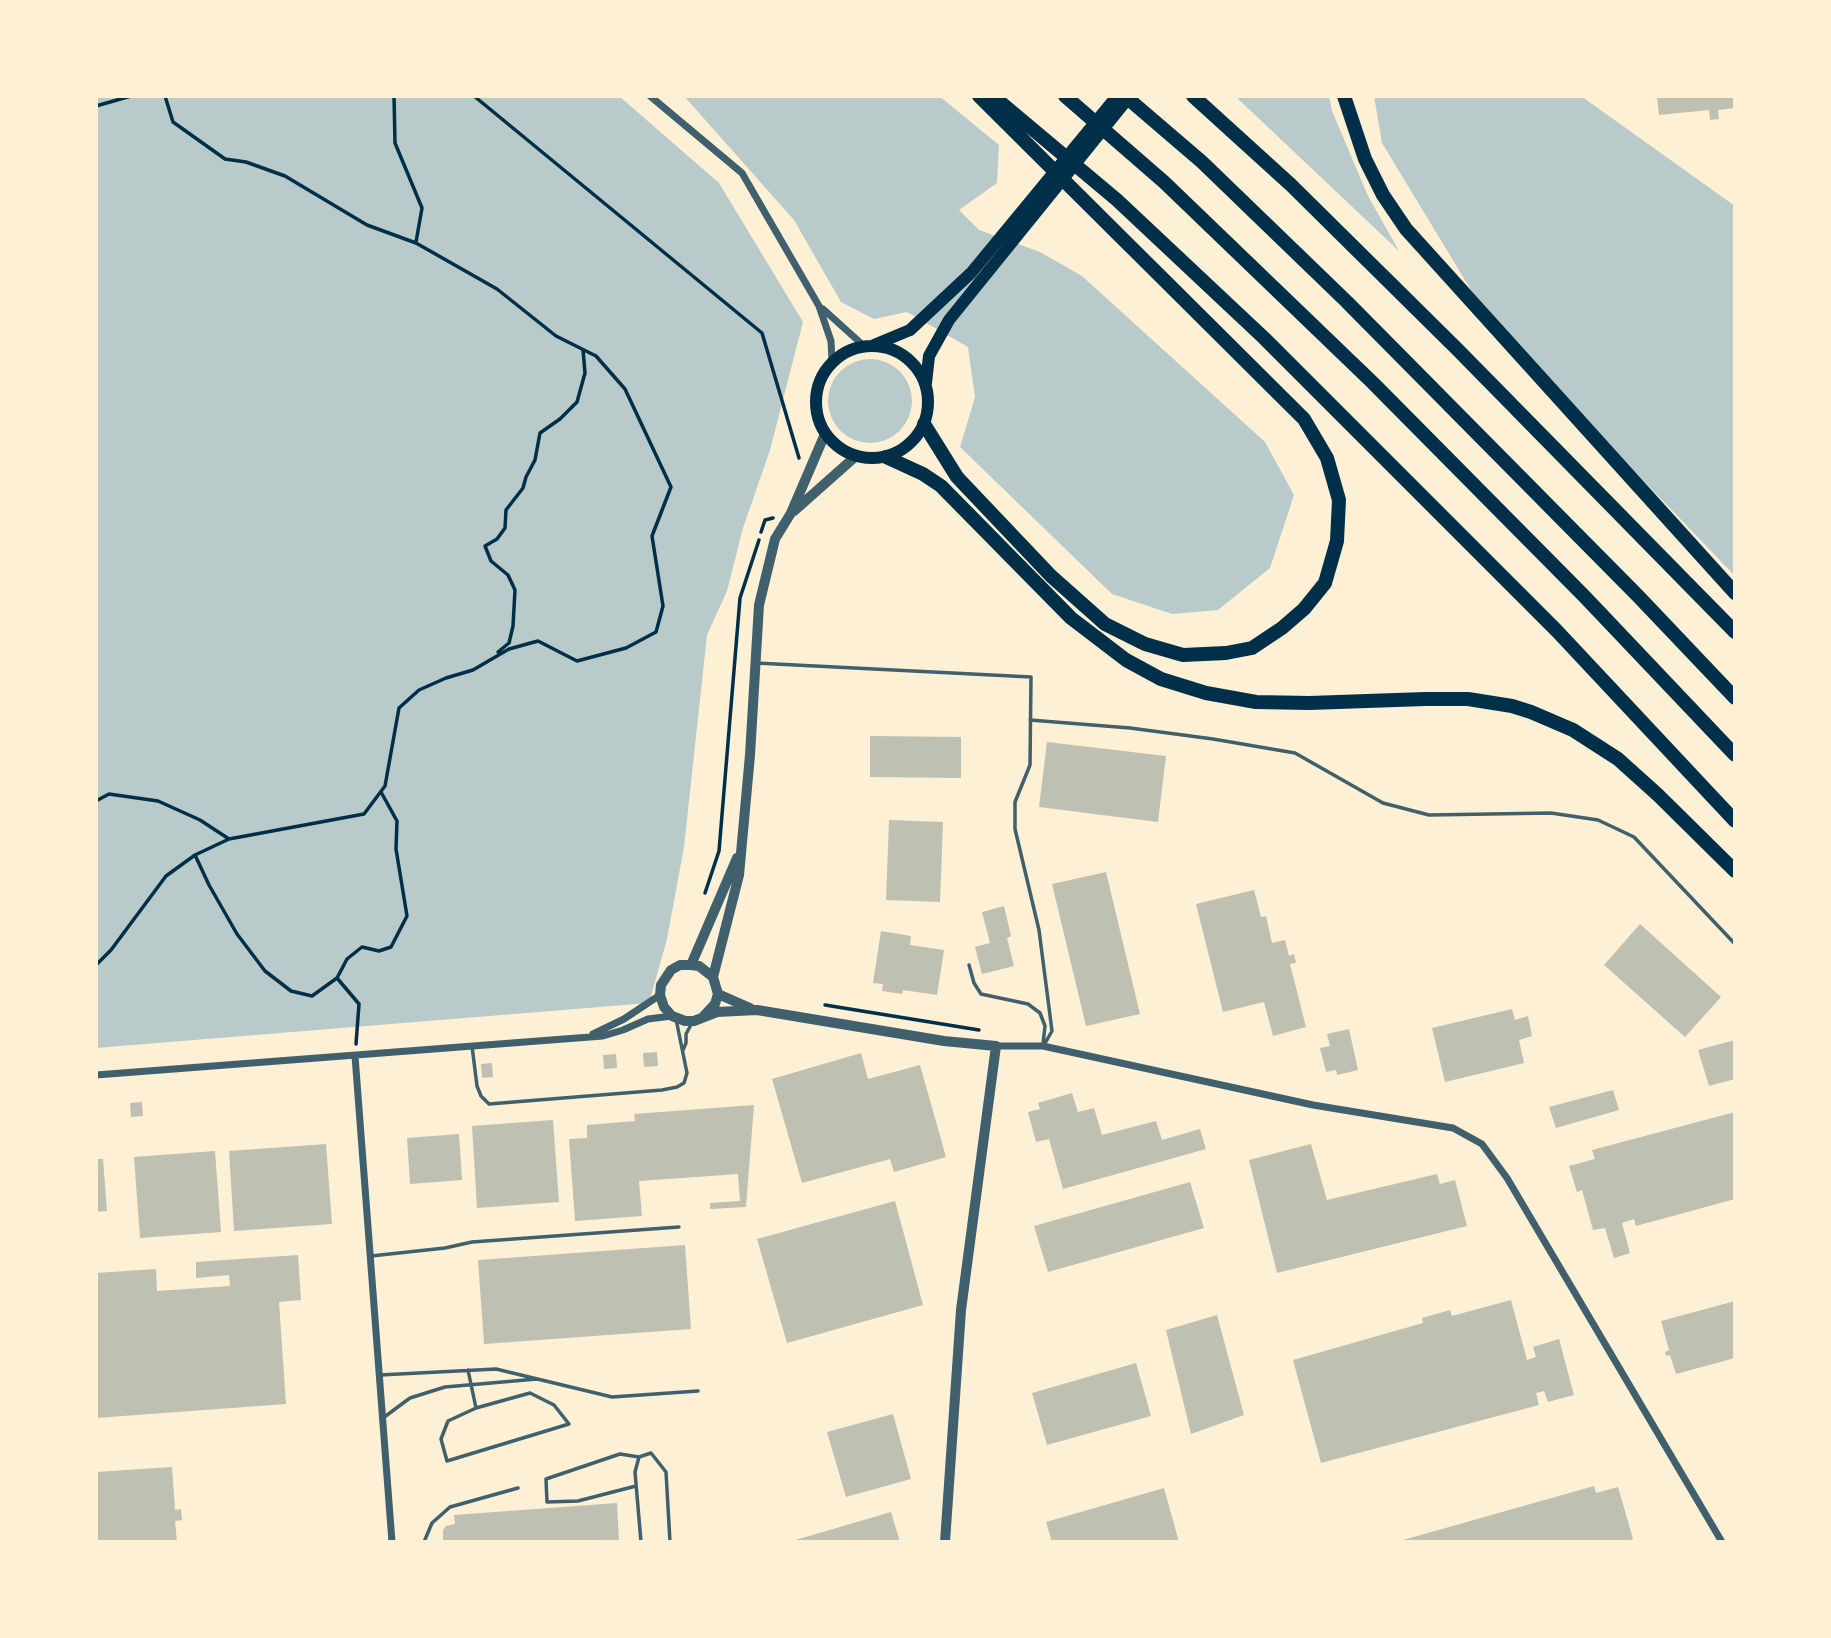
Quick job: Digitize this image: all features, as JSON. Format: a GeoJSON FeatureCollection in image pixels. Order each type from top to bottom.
{"type":"FeatureCollection","features":[{"type":"Feature","properties":{"kind":"highway"},"geometry":{"type":"LineString","coordinates":[[924,424],[957,477],[1051,576],[1105,624],[1145,644],[1183,654],[1226,653],[1252,648],[1282,628],[1325,583],[1337,541],[1339,500],[1327,458],[1304,419],[979,96]]}},
{"type":"Feature","properties":{"kind":"highway"},"geometry":{"type":"LineString","coordinates":[[993,96],[1117,200],[1264,338],[1557,631],[1735,821]]}},
{"type":"Feature","properties":{"kind":"highway"},"geometry":{"type":"LineString","coordinates":[[1065,96],[1174,191],[1373,383],[1558,569],[1735,755]]}},
{"type":"Feature","properties":{"kind":"highway"},"geometry":{"type":"LineString","coordinates":[[1127,96],[1202,162],[1347,302],[1639,597],[1735,698]]}},
{"type":"Feature","properties":{"kind":"highway"},"geometry":{"type":"LineString","coordinates":[[1193,96],[1404,296],[1735,632]]}},
{"type":"Feature","properties":{"kind":"highway"},"geometry":{"type":"LineString","coordinates":[[1345,96],[1365,159],[1383,195],[1406,229],[1735,593]]}},
{"type":"Feature","properties":{"kind":"highway"},"geometry":{"type":"LineString","coordinates":[[887,457],[941,486],[1071,618],[1126,660],[1161,679],[1206,693],[1256,702],[1310,704],[1468,699],[1531,712],[1573,730],[1618,760],[1658,795],[1735,871]]}},
{"type":"Feature","properties":{"kind":"main road"},"geometry":{"type":"LineString","coordinates":[[1117,96],[1017,226],[949,320],[929,356],[924,424],[916,438],[905,448],[887,457],[856,456],[839,447],[825,434],[817,416],[816,396],[821,377],[832,362],[845,353],[909,330],[919,321],[1017,226],[1127,96]]}},
{"type":"Feature","properties":{"kind":"main road"},"geometry":{"type":"LineString","coordinates":[[869,346],[891,349],[906,356],[918,368],[926,383]]}},
{"type":"Feature","properties":{"kind":"street"},"geometry":{"type":"LineString","coordinates":[[650,96],[741,173],[819,306],[831,341],[832,362]]}},
{"type":"Feature","properties":{"kind":"street"},"geometry":{"type":"LineString","coordinates":[[819,306],[869,346]]}},
{"type":"Feature","properties":{"kind":"street"},"geometry":{"type":"LineString","coordinates":[[712,977],[739,874],[759,605],[775,539],[791,513],[825,434]]}},
{"type":"Feature","properties":{"kind":"street"},"geometry":{"type":"LineString","coordinates":[[791,513],[856,456]]}},
{"type":"Feature","properties":{"kind":"street"},"geometry":{"type":"LineString","coordinates":[[691,964],[741,848]]}},
{"type":"Feature","properties":{"kind":"street"},"geometry":{"type":"LineString","coordinates":[[674,1017],[664,1006],[660,995],[661,985],[671,970],[680,965],[691,964],[699,966],[712,977],[718,994],[715,1004],[699,1019]]}},
{"type":"Feature","properties":{"kind":"street"},"geometry":{"type":"LineString","coordinates":[[718,994],[757,1010]]}},
{"type":"Feature","properties":{"kind":"street"},"geometry":{"type":"LineString","coordinates":[[586,1036],[624,1019],[660,995]]}},
{"type":"Feature","properties":{"kind":"street"},"geometry":{"type":"LineString","coordinates":[[96,1075],[603,1036],[648,1019],[674,1017],[685,1021],[717,1012],[757,1010],[944,1041],[996,1046],[1042,1046],[1313,1105],[1453,1128],[1482,1144],[1507,1178],[1722,1542]]}},
{"type":"Feature","properties":{"kind":"street"},"geometry":{"type":"LineString","coordinates":[[945,1542],[961,1310],[996,1046]]}},
{"type":"Feature","properties":{"kind":"street"},"geometry":{"type":"LineString","coordinates":[[355,1056],[392,1542]]}},
{"type":"Feature","properties":{"kind":"lane"},"geometry":{"type":"LineString","coordinates":[[755,663],[1031,677],[1030,765],[1015,802],[1016,829],[1039,930],[1052,1031],[1042,1046]]}},
{"type":"Feature","properties":{"kind":"lane"},"geometry":{"type":"LineString","coordinates":[[1030,720],[1130,728],[1295,753],[1383,803],[1429,815],[1551,813],[1598,820],[1634,837],[1735,944]]}},
{"type":"Feature","properties":{"kind":"lane"},"geometry":{"type":"LineString","coordinates":[[969,965],[974,983],[981,994],[1028,1004],[1040,1013],[1045,1026],[1042,1046]]}},
{"type":"Feature","properties":{"kind":"lane"},"geometry":{"type":"LineString","coordinates":[[472,1046],[477,1086],[481,1096],[489,1104],[677,1087],[684,1083],[687,1073],[674,1017]]}},
{"type":"Feature","properties":{"kind":"lane"},"geometry":{"type":"LineString","coordinates":[[683,1050],[687,1043],[686,1034],[699,1019]]}},
{"type":"Feature","properties":{"kind":"lane"},"geometry":{"type":"LineString","coordinates":[[371,1256],[445,1248],[472,1242],[679,1227]]}},
{"type":"Feature","properties":{"kind":"lane"},"geometry":{"type":"LineString","coordinates":[[380,1375],[496,1369],[543,1378],[612,1397],[698,1391]]}},
{"type":"Feature","properties":{"kind":"lane"},"geometry":{"type":"LineString","coordinates":[[468,1370],[477,1408]]}},
{"type":"Feature","properties":{"kind":"lane"},"geometry":{"type":"LineString","coordinates":[[383,1418],[410,1398],[445,1387],[543,1378]]}},
{"type":"Feature","properties":{"kind":"lane"},"geometry":{"type":"LineString","coordinates":[[530,1393],[554,1405],[569,1424],[447,1461],[441,1439],[448,1421],[477,1408],[530,1393]]}},
{"type":"Feature","properties":{"kind":"lane"},"geometry":{"type":"LineString","coordinates":[[636,1486],[578,1501],[547,1502],[546,1479],[620,1454],[639,1457],[651,1453],[666,1472],[670,1542]]}},
{"type":"Feature","properties":{"kind":"lane"},"geometry":{"type":"LineString","coordinates":[[639,1457],[635,1472],[641,1542]]}},
{"type":"Feature","properties":{"kind":"lane"},"geometry":{"type":"LineString","coordinates":[[424,1542],[432,1523],[450,1507],[518,1488]]}},
{"type":"Feature","properties":{"kind":"path"},"geometry":{"type":"LineString","coordinates":[[96,106],[131,96]]}},
{"type":"Feature","properties":{"kind":"path"},"geometry":{"type":"LineString","coordinates":[[165,96],[173,122],[225,159],[246,162],[285,176],[367,225],[416,243],[497,289],[556,336],[596,356],[625,389],[671,487],[652,536],[663,606],[656,632],[626,649],[577,661],[538,641],[494,655]]}},
{"type":"Feature","properties":{"kind":"path"},"geometry":{"type":"LineString","coordinates":[[394,96],[395,144],[422,208],[416,243]]}},
{"type":"Feature","properties":{"kind":"path"},"geometry":{"type":"LineString","coordinates":[[474,96],[762,333],[806,480]]}},
{"type":"Feature","properties":{"kind":"path"},"geometry":{"type":"LineString","coordinates":[[96,965],[111,950],[166,876],[195,855],[229,839],[364,814],[385,786],[399,708],[419,690],[473,670],[509,643],[513,626],[514,590],[508,575],[491,561],[485,546],[497,539],[505,528],[506,510],[523,488],[535,460],[540,433],[560,419],[577,402],[585,373],[583,350]]}},
{"type":"Feature","properties":{"kind":"path"},"geometry":{"type":"LineString","coordinates":[[702,903],[719,851],[740,598],[765,520],[791,513]]}},
{"type":"Feature","properties":{"kind":"path"},"geometry":{"type":"LineString","coordinates":[[195,855],[237,934],[265,971],[291,991],[312,996],[337,978],[347,958],[362,947],[379,951],[391,947],[407,916],[396,849],[397,821],[381,792]]}},
{"type":"Feature","properties":{"kind":"path"},"geometry":{"type":"LineString","coordinates":[[96,801],[109,794],[158,801],[200,820],[229,839]]}},
{"type":"Feature","properties":{"kind":"path"},"geometry":{"type":"LineString","coordinates":[[337,978],[359,1004],[355,1056]]}},
{"type":"Feature","properties":{"kind":"path"},"geometry":{"type":"LineString","coordinates":[[817,1004],[978,1029],[996,1046]]}},
{"type":"Feature","properties":{"kind":"shaded area"},"geometry":{"type":"Polygon","coordinates":[[[96,96],[619,96],[719,183],[803,322],[770,450],[743,528],[727,591],[707,635],[684,847],[667,939],[649,1003],[96,1048],[96,96]]]}},
{"type":"Feature","properties":{"kind":"shaded area"},"geometry":{"type":"Polygon","coordinates":[[[684,96],[939,96],[944,100],[999,145],[997,183],[959,210],[979,230],[1040,252],[1082,276],[1265,442],[1294,495],[1270,568],[1218,610],[1172,614],[1112,594],[960,447],[975,397],[968,347],[907,312],[874,319],[841,302],[794,220],[684,96]]]}},
{"type":"Feature","properties":{"kind":"shaded area"},"geometry":{"type":"Polygon","coordinates":[[[1235,96],[1329,96],[1332,111],[1368,196],[1399,251],[1235,96]]]}},
{"type":"Feature","properties":{"kind":"shaded area"},"geometry":{"type":"Polygon","coordinates":[[[1374,96],[1581,96],[1735,206],[1735,576],[1593,428],[1471,290],[1382,143],[1374,96]]]}},
{"type":"Feature","properties":{"kind":"shaded area"},"geometry":{"type":"Polygon","coordinates":[[[870,359],[886,362],[900,371],[909,385],[912,401],[909,417],[900,431],[886,440],[870,443],[854,440],[840,431],[831,417],[828,401],[831,385],[840,371],[854,362],[870,359]]]}},
{"type":"Feature","properties":{"kind":"building"},"geometry":{"type":"Polygon","coordinates":[[[1657,96],[1735,96],[1735,108],[1718,110],[1719,119],[1710,120],[1709,110],[1659,115],[1657,96]]]}},
{"type":"Feature","properties":{"kind":"building"},"geometry":{"type":"Polygon","coordinates":[[[870,736],[961,737],[961,778],[870,777],[870,736]]]}},
{"type":"Feature","properties":{"kind":"building"},"geometry":{"type":"Polygon","coordinates":[[[1047,742],[1166,756],[1158,822],[1039,807],[1047,742]]]}},
{"type":"Feature","properties":{"kind":"building"},"geometry":{"type":"Polygon","coordinates":[[[889,820],[943,822],[940,902],[886,900],[889,820]]]}},
{"type":"Feature","properties":{"kind":"building"},"geometry":{"type":"Polygon","coordinates":[[[1106,872],[1140,1014],[1086,1026],[1052,884],[1106,872]]]}},
{"type":"Feature","properties":{"kind":"building"},"geometry":{"type":"Polygon","coordinates":[[[1254,890],[1261,917],[1266,916],[1272,943],[1285,940],[1289,956],[1294,954],[1296,963],[1290,964],[1306,1027],[1273,1036],[1264,1002],[1223,1012],[1196,904],[1254,890]]]}},
{"type":"Feature","properties":{"kind":"building"},"geometry":{"type":"Polygon","coordinates":[[[1004,906],[1011,936],[1007,938],[1014,966],[982,974],[975,947],[990,943],[982,912],[1004,906]]]}},
{"type":"Feature","properties":{"kind":"building"},"geometry":{"type":"Polygon","coordinates":[[[1640,924],[1721,997],[1685,1037],[1604,965],[1640,924]]]}},
{"type":"Feature","properties":{"kind":"building"},"geometry":{"type":"Polygon","coordinates":[[[881,931],[911,936],[910,945],[944,950],[937,995],[903,990],[902,994],[882,991],[883,984],[873,983],[881,931]]]}},
{"type":"Feature","properties":{"kind":"building"},"geometry":{"type":"Polygon","coordinates":[[[1512,1009],[1515,1020],[1528,1016],[1532,1036],[1519,1040],[1524,1063],[1445,1082],[1432,1028],[1512,1009]]]}},
{"type":"Feature","properties":{"kind":"building"},"geometry":{"type":"Polygon","coordinates":[[[1349,1029],[1358,1070],[1337,1075],[1336,1070],[1326,1072],[1320,1048],[1330,1046],[1327,1034],[1349,1029]]]}},
{"type":"Feature","properties":{"kind":"building"},"geometry":{"type":"Polygon","coordinates":[[[1735,1040],[1735,1079],[1709,1086],[1698,1050],[1735,1040]]]}},
{"type":"Feature","properties":{"kind":"building"},"geometry":{"type":"Polygon","coordinates":[[[657,1052],[658,1066],[644,1067],[643,1053],[657,1052]]]}},
{"type":"Feature","properties":{"kind":"building"},"geometry":{"type":"Polygon","coordinates":[[[861,1053],[868,1079],[920,1065],[946,1157],[894,1172],[890,1159],[802,1183],[772,1079],[861,1053]]]}},
{"type":"Feature","properties":{"kind":"building"},"geometry":{"type":"Polygon","coordinates":[[[616,1054],[617,1068],[604,1069],[603,1055],[616,1054]]]}},
{"type":"Feature","properties":{"kind":"building"},"geometry":{"type":"Polygon","coordinates":[[[492,1063],[493,1077],[482,1078],[481,1064],[492,1063]]]}},
{"type":"Feature","properties":{"kind":"building"},"geometry":{"type":"Polygon","coordinates":[[[1613,1090],[1619,1110],[1556,1128],[1549,1107],[1613,1090]]]}},
{"type":"Feature","properties":{"kind":"building"},"geometry":{"type":"Polygon","coordinates":[[[1072,1093],[1078,1112],[1094,1108],[1102,1135],[1156,1121],[1162,1140],[1200,1129],[1206,1149],[1063,1189],[1049,1139],[1036,1142],[1028,1112],[1040,1109],[1038,1103],[1072,1093]]]}},
{"type":"Feature","properties":{"kind":"building"},"geometry":{"type":"Polygon","coordinates":[[[142,1102],[143,1116],[131,1117],[130,1103],[142,1102]]]}},
{"type":"Feature","properties":{"kind":"building"},"geometry":{"type":"Polygon","coordinates":[[[754,1105],[746,1207],[710,1209],[710,1203],[740,1201],[738,1174],[639,1181],[642,1216],[575,1221],[569,1139],[587,1138],[587,1125],[635,1121],[634,1114],[754,1105]]]}},
{"type":"Feature","properties":{"kind":"building"},"geometry":{"type":"Polygon","coordinates":[[[1735,1112],[1735,1199],[1636,1226],[1634,1219],[1622,1223],[1630,1253],[1614,1258],[1605,1228],[1593,1230],[1582,1190],[1577,1192],[1569,1166],[1595,1159],[1592,1150],[1735,1112]]]}},
{"type":"Feature","properties":{"kind":"building"},"geometry":{"type":"Polygon","coordinates":[[[553,1120],[559,1202],[477,1208],[472,1126],[553,1120]]]}},
{"type":"Feature","properties":{"kind":"building"},"geometry":{"type":"Polygon","coordinates":[[[459,1134],[462,1180],[410,1184],[407,1138],[459,1134]]]}},
{"type":"Feature","properties":{"kind":"building"},"geometry":{"type":"Polygon","coordinates":[[[326,1144],[332,1224],[234,1231],[229,1151],[326,1144]]]}},
{"type":"Feature","properties":{"kind":"building"},"geometry":{"type":"Polygon","coordinates":[[[1311,1144],[1327,1200],[1437,1174],[1440,1184],[1455,1180],[1467,1226],[1277,1273],[1249,1160],[1311,1144]]]}},
{"type":"Feature","properties":{"kind":"building"},"geometry":{"type":"Polygon","coordinates":[[[215,1151],[221,1232],[140,1238],[134,1157],[215,1151]]]}},
{"type":"Feature","properties":{"kind":"building"},"geometry":{"type":"Polygon","coordinates":[[[96,1159],[103,1159],[107,1211],[96,1212],[96,1159]]]}},
{"type":"Feature","properties":{"kind":"building"},"geometry":{"type":"Polygon","coordinates":[[[1190,1182],[1204,1228],[1048,1272],[1034,1226],[1190,1182]]]}},
{"type":"Feature","properties":{"kind":"building"},"geometry":{"type":"Polygon","coordinates":[[[895,1201],[923,1305],[787,1343],[757,1239],[895,1201]]]}},
{"type":"Feature","properties":{"kind":"building"},"geometry":{"type":"Polygon","coordinates":[[[685,1245],[691,1329],[484,1344],[478,1260],[685,1245]]]}},
{"type":"Feature","properties":{"kind":"building"},"geometry":{"type":"Polygon","coordinates":[[[298,1255],[301,1300],[279,1302],[286,1404],[96,1418],[96,1273],[156,1269],[157,1291],[230,1286],[229,1275],[196,1278],[196,1262],[298,1255]]]}},
{"type":"Feature","properties":{"kind":"building"},"geometry":{"type":"Polygon","coordinates":[[[1511,1300],[1527,1360],[1536,1357],[1533,1347],[1559,1339],[1574,1395],[1548,1402],[1544,1391],[1536,1393],[1539,1405],[1321,1463],[1293,1360],[1423,1323],[1422,1318],[1450,1310],[1452,1316],[1511,1300]]]}},
{"type":"Feature","properties":{"kind":"building"},"geometry":{"type":"Polygon","coordinates":[[[1735,1301],[1735,1358],[1676,1374],[1670,1355],[1666,1356],[1665,1352],[1669,1350],[1661,1321],[1735,1301]]]}},
{"type":"Feature","properties":{"kind":"building"},"geometry":{"type":"Polygon","coordinates":[[[1217,1315],[1244,1415],[1191,1434],[1166,1330],[1217,1315]]]}},
{"type":"Feature","properties":{"kind":"building"},"geometry":{"type":"Polygon","coordinates":[[[1136,1363],[1151,1416],[1047,1445],[1032,1393],[1136,1363]]]}},
{"type":"Feature","properties":{"kind":"building"},"geometry":{"type":"Polygon","coordinates":[[[893,1414],[911,1479],[846,1497],[827,1432],[893,1414]]]}},
{"type":"Feature","properties":{"kind":"building"},"geometry":{"type":"Polygon","coordinates":[[[172,1467],[175,1510],[181,1509],[182,1520],[175,1521],[177,1542],[96,1542],[96,1472],[172,1467]]]}},
{"type":"Feature","properties":{"kind":"building"},"geometry":{"type":"Polygon","coordinates":[[[1594,1486],[1596,1493],[1618,1487],[1633,1539],[1625,1542],[1396,1542],[1594,1486]]]}},
{"type":"Feature","properties":{"kind":"building"},"geometry":{"type":"Polygon","coordinates":[[[1164,1488],[1179,1542],[1052,1542],[1046,1522],[1164,1488]]]}},
{"type":"Feature","properties":{"kind":"building"},"geometry":{"type":"Polygon","coordinates":[[[617,1503],[619,1542],[443,1542],[443,1530],[446,1526],[455,1524],[454,1515],[617,1503]]]}},
{"type":"Feature","properties":{"kind":"building"},"geometry":{"type":"Polygon","coordinates":[[[891,1512],[900,1542],[792,1542],[792,1541],[891,1512]]]}}]}
